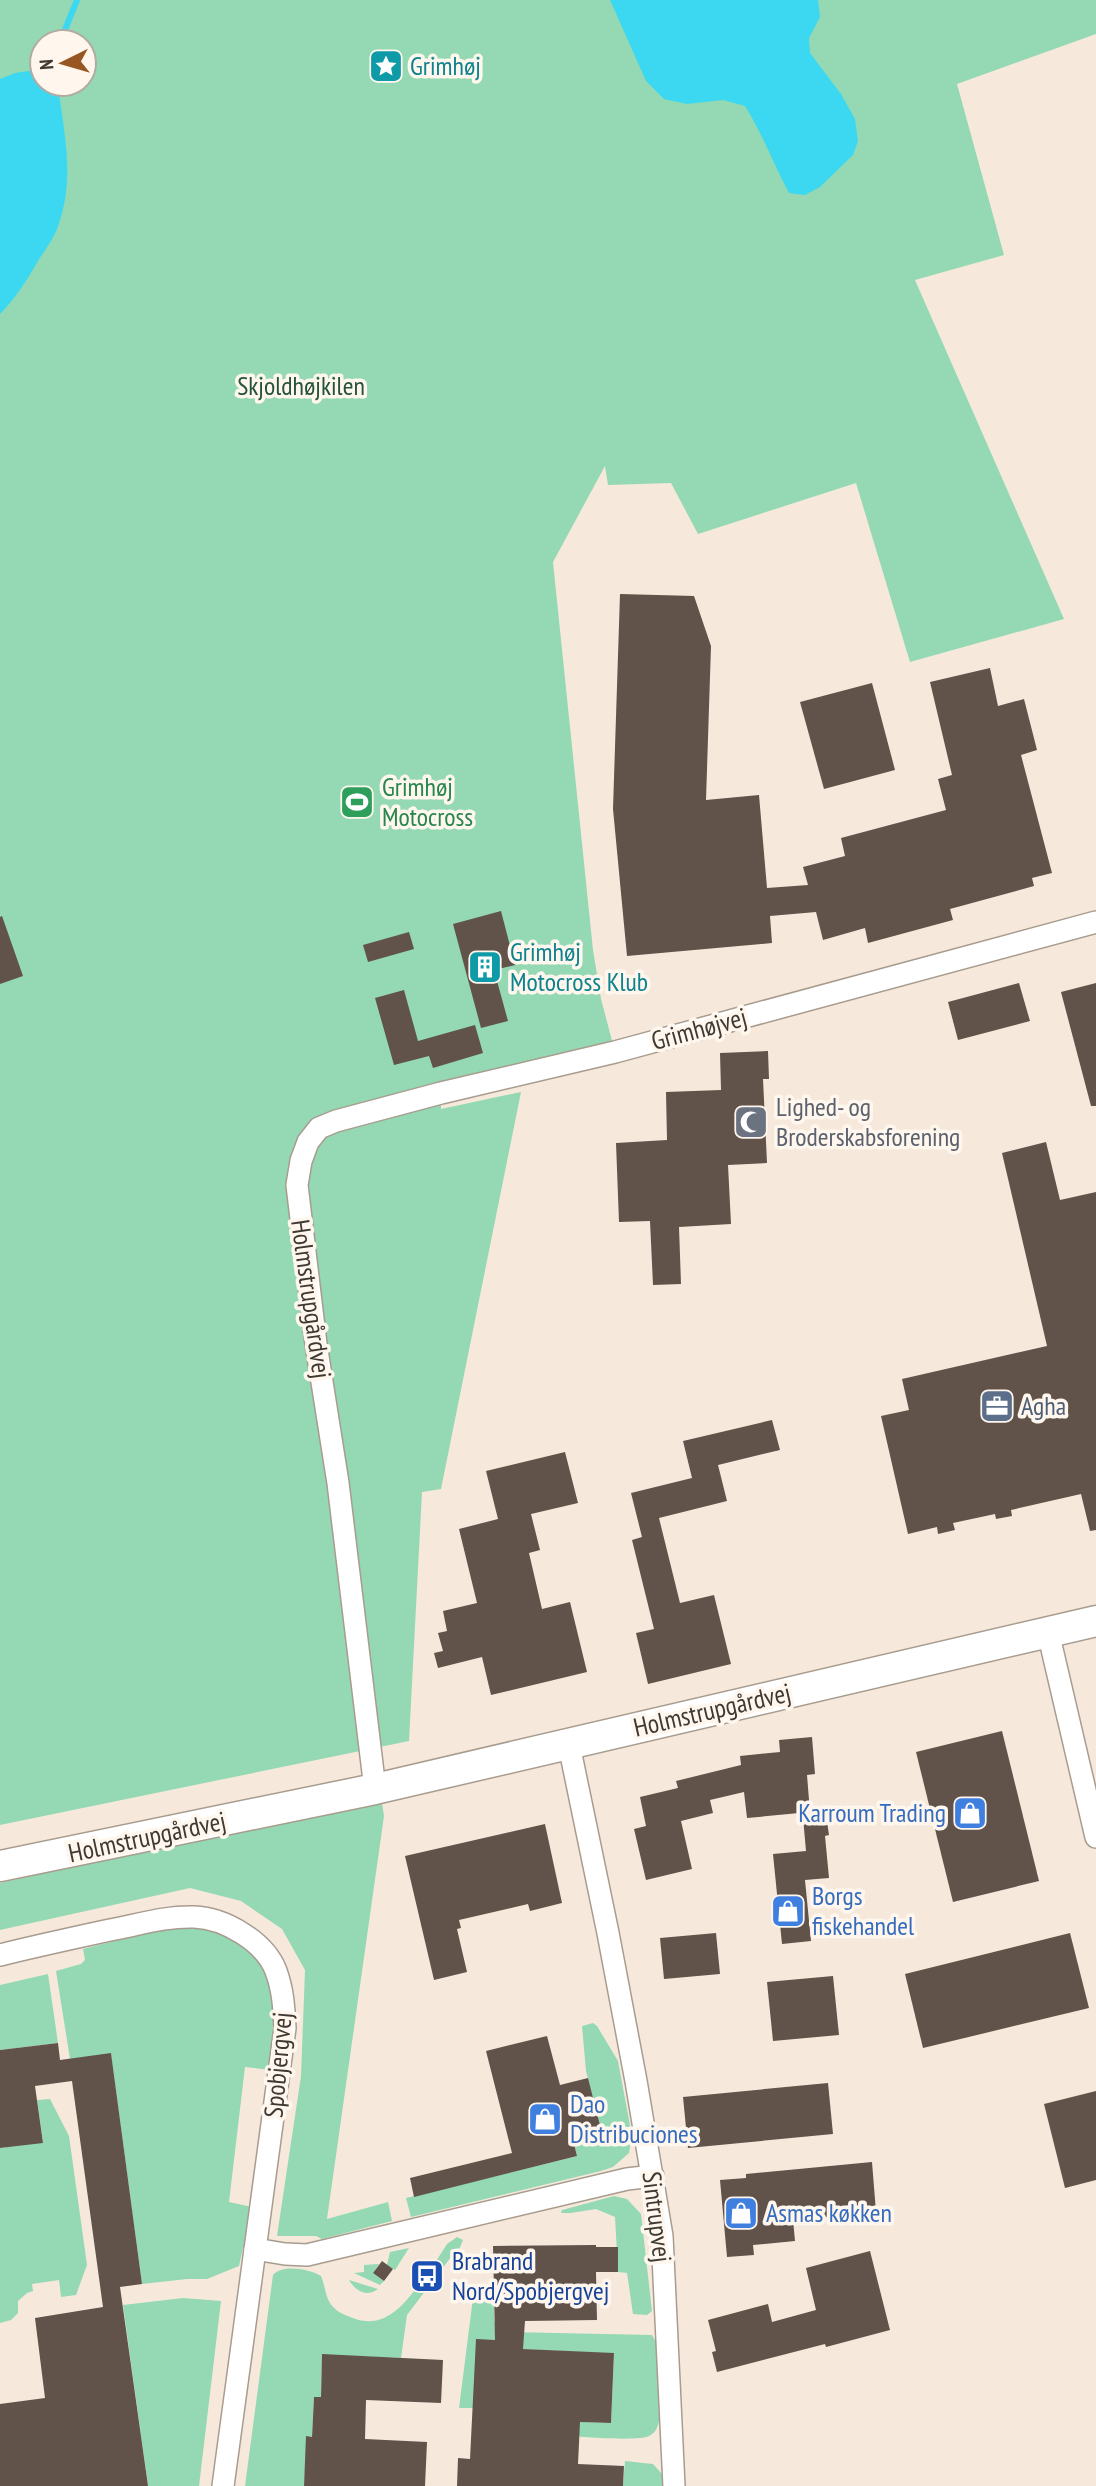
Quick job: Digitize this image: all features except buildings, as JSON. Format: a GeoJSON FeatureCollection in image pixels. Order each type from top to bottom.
{"type":"FeatureCollection","features":[{"type":"Feature","properties":{"kind":"street","name":"Grimhøjvej"},"geometry":{"type":"LineString","coordinates":[[308,1142],[319,1128],[335,1121],[615,1052],[1096,922]]}},
{"type":"Feature","properties":{"kind":"street","name":"Holmstrupgårdvej"},"geometry":{"type":"LineString","coordinates":[[308,1142],[297,1185],[300,1220],[338,1483],[375,1789]]}},
{"type":"Feature","properties":{"kind":"street","name":"Holmstrupgårdvej"},"geometry":{"type":"LineString","coordinates":[[0,1866],[375,1789],[1096,1621]]}},
{"type":"Feature","properties":{"kind":"street"},"geometry":{"type":"LineString","coordinates":[[1048,1632],[1096,1837]]}},
{"type":"Feature","properties":{"kind":"street","name":"Sintrupvej"},"geometry":{"type":"LineString","coordinates":[[569,1745],[608,1933],[662,2236],[674,2486]]}},
{"type":"Feature","properties":{"kind":"street","name":"Spobjergvej"},"geometry":{"type":"LineString","coordinates":[[0,1955],[163,1919],[197,1917],[222,1923],[244,1934],[275,1968],[284,2000],[285,2028],[223,2486]]}},
{"type":"Feature","properties":{"kind":"street"},"geometry":{"type":"LineString","coordinates":[[256,2249],[307,2255],[627,2179],[653,2176]]}},
{"type":"Feature","properties":{"kind":"green space","name":"Skjoldhøjkilen"},"geometry":{"type":"Polygon","coordinates":[[[0,0],[1096,0],[1096,34],[957,84],[1004,255],[915,280],[1064,619],[910,662],[856,483],[698,534],[671,483],[608,485],[605,466],[553,562],[593,950],[601,999],[615,1052],[441,1093],[441,1109],[521,1092],[441,1489],[422,1492],[409,1741],[0,1825],[0,0]]]}},
{"type":"Feature","properties":{"kind":"green space"},"geometry":{"type":"Polygon","coordinates":[[[382,1803],[384,1816],[327,2219],[388,2202],[392,2221],[322,2239],[316,2236],[277,2236],[301,2076],[305,1970],[282,1929],[241,1901],[190,1888],[0,1930],[0,1883],[175,1844],[382,1803]]]}},
{"type":"Feature","properties":{"kind":"green space"},"geometry":{"type":"Polygon","coordinates":[[[187,1926],[217,1933],[239,1943],[255,1957],[266,1974],[272,1994],[274,2017],[270,2070],[245,2067],[229,2202],[252,2207],[239,2266],[207,2279],[142,2284],[111,2054],[70,2059],[56,1971],[81,1964],[85,1960],[83,1949],[154,1931],[187,1926]]]}},
{"type":"Feature","properties":{"kind":"green space"},"geometry":{"type":"Polygon","coordinates":[[[48,1974],[58,2043],[0,2050],[0,1985],[48,1974]]]}},
{"type":"Feature","properties":{"kind":"green space"},"geometry":{"type":"Polygon","coordinates":[[[593,2023],[618,2061],[632,2136],[629,2153],[613,2167],[601,2171],[411,2217],[406,2198],[577,2156],[573,2140],[602,2133],[586,2071],[582,2026],[593,2023]]]}},
{"type":"Feature","properties":{"kind":"green space"},"geometry":{"type":"Polygon","coordinates":[[[50,2099],[69,2136],[87,2265],[76,2295],[61,2297],[59,2280],[32,2284],[33,2291],[18,2301],[18,2313],[11,2320],[0,2323],[0,2148],[43,2142],[37,2100],[50,2099]]]}},
{"type":"Feature","properties":{"kind":"green space"},"geometry":{"type":"Polygon","coordinates":[[[614,2196],[627,2199],[641,2214],[652,2311],[647,2315],[633,2314],[627,2273],[618,2272],[615,2217],[596,2209],[561,2213],[562,2210],[614,2196]]]}},
{"type":"Feature","properties":{"kind":"green space"},"geometry":{"type":"Polygon","coordinates":[[[457,2237],[463,2240],[459,2256],[451,2257],[407,2315],[401,2358],[322,2355],[321,2397],[314,2397],[312,2437],[307,2437],[304,2486],[245,2486],[273,2275],[289,2269],[316,2273],[321,2276],[332,2306],[353,2318],[375,2321],[402,2305],[424,2278],[429,2281],[435,2273],[431,2269],[447,2244],[457,2237]]]}},
{"type":"Feature","properties":{"kind":"green space"},"geometry":{"type":"Polygon","coordinates":[[[409,2248],[395,2270],[387,2265],[390,2252],[409,2248]]]}},
{"type":"Feature","properties":{"kind":"green space"},"geometry":{"type":"Polygon","coordinates":[[[379,2264],[373,2273],[384,2281],[380,2285],[354,2273],[364,2272],[364,2265],[379,2264]]]}},
{"type":"Feature","properties":{"kind":"green space"},"geometry":{"type":"Polygon","coordinates":[[[349,2280],[378,2289],[369,2293],[361,2292],[349,2280]]]}},
{"type":"Feature","properties":{"kind":"green space"},"geometry":{"type":"Polygon","coordinates":[[[477,2294],[494,2296],[494,2321],[503,2324],[504,2332],[652,2335],[656,2342],[660,2418],[652,2434],[627,2439],[529,2433],[530,2420],[611,2423],[614,2354],[523,2349],[523,2342],[473,2408],[459,2408],[473,2298],[477,2294]]]}},
{"type":"Feature","properties":{"kind":"green space"},"geometry":{"type":"Polygon","coordinates":[[[183,2298],[221,2301],[199,2486],[148,2486],[123,2305],[183,2298]]]}},
{"type":"Feature","properties":{"kind":"green space"},"geometry":{"type":"Polygon","coordinates":[[[625,2461],[653,2464],[662,2474],[662,2486],[623,2486],[625,2461]]]}},
{"type":"Feature","properties":{"kind":"water"},"geometry":{"type":"Polygon","coordinates":[[[610,0],[818,0],[820,17],[809,38],[810,53],[841,94],[855,119],[858,141],[853,155],[820,187],[805,195],[789,193],[745,106],[723,100],[687,104],[664,99],[646,81],[610,0]]]}},
{"type":"Feature","properties":{"kind":"water"},"geometry":{"type":"Polygon","coordinates":[[[28,71],[28,98],[60,98],[67,157],[66,192],[63,210],[53,237],[20,289],[0,314],[0,79],[28,71]]]}},
{"type":"Feature","properties":{"kind":"waterway"},"geometry":{"type":"LineString","coordinates":[[66,28],[77,0]]}},
{"type":"Feature","properties":{"kind":"place","name":"Grimhøj"},"geometry":{"type":"Point","coordinates":[386,66]}},
{"type":"Feature","properties":{"kind":"place","name":"Grimhøj Motocross"},"geometry":{"type":"Point","coordinates":[357,802]}},
{"type":"Feature","properties":{"kind":"place","name":"Grimhøj Motocross Klub"},"geometry":{"type":"Point","coordinates":[485,967]}},
{"type":"Feature","properties":{"kind":"place","name":"Lighed- og Broderskabsforening"},"geometry":{"type":"Point","coordinates":[751,1122]}},
{"type":"Feature","properties":{"kind":"place","name":"Agha"},"geometry":{"type":"Point","coordinates":[997,1406]}},
{"type":"Feature","properties":{"kind":"place","name":"Karroum Trading"},"geometry":{"type":"Point","coordinates":[970,1813]}},
{"type":"Feature","properties":{"kind":"place","name":"Borgs fiskehandel"},"geometry":{"type":"Point","coordinates":[788,1911]}},
{"type":"Feature","properties":{"kind":"place","name":"Dao Distribuciones"},"geometry":{"type":"Point","coordinates":[545,2119]}},
{"type":"Feature","properties":{"kind":"place","name":"Asmas køkken"},"geometry":{"type":"Point","coordinates":[741,2213]}},
{"type":"Feature","properties":{"kind":"place","name":"Brabrand Nord/Spobjergvej"},"geometry":{"type":"Point","coordinates":[427,2276]}}]}
